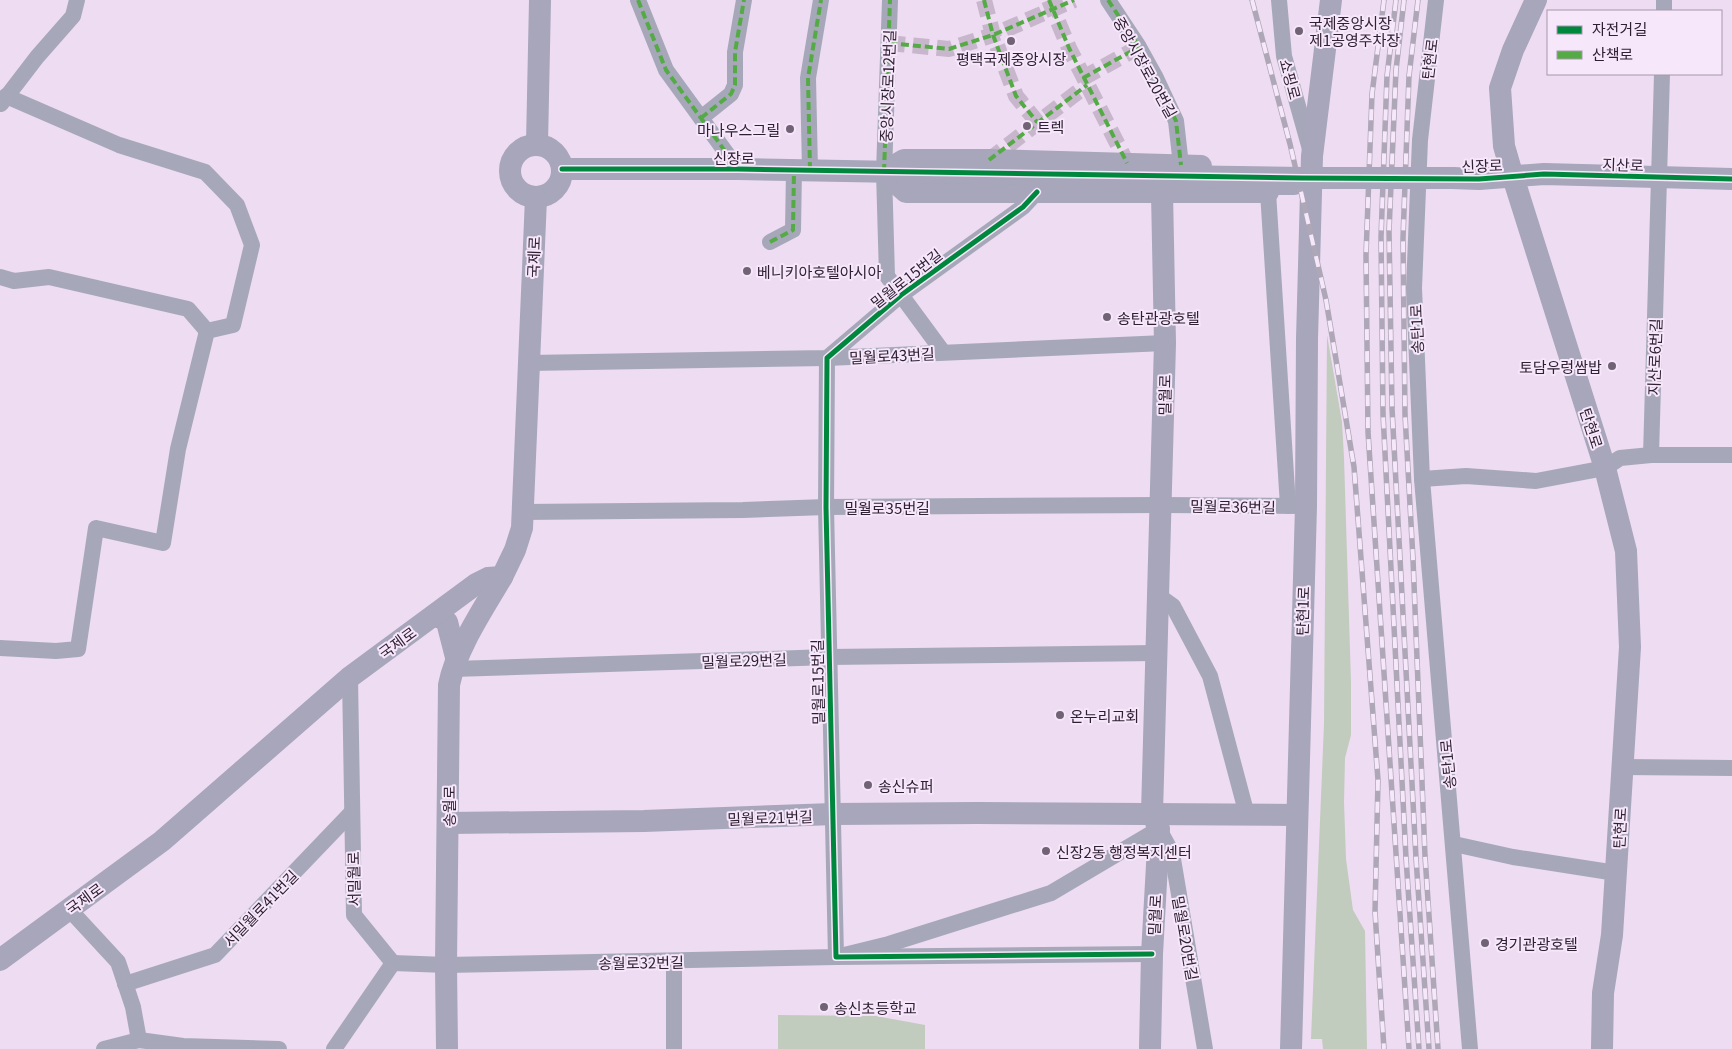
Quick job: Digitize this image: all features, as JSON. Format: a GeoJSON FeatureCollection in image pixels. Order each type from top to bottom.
{"type":"FeatureCollection","features":[{"type":"Feature","properties":{"kind":"street"},"geometry":{"type":"LineString","coordinates":[[77,0],[73,16],[37,57],[3,101],[119,145],[206,172],[237,205],[252,245],[243,287],[233,325],[207,331]]}},
{"type":"Feature","properties":{"kind":"street"},"geometry":{"type":"LineString","coordinates":[[538,144],[540,0]]}},
{"type":"Feature","properties":{"kind":"street"},"geometry":{"type":"LineString","coordinates":[[638,0],[666,70],[738,169]]}},
{"type":"Feature","properties":{"kind":"street"},"geometry":{"type":"LineString","coordinates":[[701,118],[731,94],[734,85],[735,52],[744,0]]}},
{"type":"Feature","properties":{"kind":"street"},"geometry":{"type":"LineString","coordinates":[[770,242],[793,230],[802,170],[808,78],[821,0]]}},
{"type":"Feature","properties":{"kind":"street","name":"중앙시장로12번길"},"geometry":{"type":"LineString","coordinates":[[890,0],[894,172]]}},
{"type":"Feature","properties":{"kind":"street","name":"중앙시장로20번길"},"geometry":{"type":"LineString","coordinates":[[1108,0],[1139,47],[1155,76],[1176,122],[1181,165]]}},
{"type":"Feature","properties":{"kind":"street","name":"쇼핑로"},"geometry":{"type":"LineString","coordinates":[[1279,0],[1284,56],[1311,171]]}},
{"type":"Feature","properties":{"kind":"street","name":"쇼핑로"},"geometry":{"type":"LineString","coordinates":[[1311,171],[1331,0]]}},
{"type":"Feature","properties":{"kind":"street","name":"탄현로"},"geometry":{"type":"LineString","coordinates":[[1418,179],[1420,140],[1436,0]]}},
{"type":"Feature","properties":{"kind":"street","name":"탄현로"},"geometry":{"type":"LineString","coordinates":[[1536,0],[1513,50],[1500,88],[1504,146],[1605,468],[1626,551],[1630,647],[1612,935],[1603,993],[1602,1049]]}},
{"type":"Feature","properties":{"kind":"street","name":"지산로6번길"},"geometry":{"type":"LineString","coordinates":[[1651,455],[1662,75]]}},
{"type":"Feature","properties":{"kind":"street"},"geometry":{"type":"LineString","coordinates":[[538,144],[545,146],[557,155],[562,169],[562,176],[555,189],[549,194],[536,198],[516,189],[509,170],[513,156],[518,151],[530,145],[538,144]]}},
{"type":"Feature","properties":{"kind":"street"},"geometry":{"type":"LineString","coordinates":[[1268,192],[906,192],[894,172],[904,160],[999,160],[1254,166],[1266,172],[1311,171]]}},
{"type":"Feature","properties":{"kind":"street","name":"신장로"},"geometry":{"type":"LineString","coordinates":[[562,169],[738,169],[1302,178],[1480,179],[1512,176]]}},
{"type":"Feature","properties":{"kind":"street"},"geometry":{"type":"LineString","coordinates":[[1297,506],[1268,184],[1311,171]]}},
{"type":"Feature","properties":{"kind":"street","name":"탄현1로"},"geometry":{"type":"LineString","coordinates":[[1291,1049],[1297,815],[1297,506],[1307,339],[1311,171]]}},
{"type":"Feature","properties":{"kind":"street","name":"밀월로15번길"},"geometry":{"type":"LineString","coordinates":[[894,172],[887,276],[901,295]]}},
{"type":"Feature","properties":{"kind":"street","name":"지산로"},"geometry":{"type":"LineString","coordinates":[[1512,176],[1544,174],[1659,178],[1732,178]]}},
{"type":"Feature","properties":{"kind":"street","name":"송탄1로"},"geometry":{"type":"LineString","coordinates":[[1418,179],[1414,288],[1422,478],[1470,1049]]}},
{"type":"Feature","properties":{"kind":"street","name":"밀월로15번길"},"geometry":{"type":"LineString","coordinates":[[836,957],[826,507],[827,358],[901,295],[1023,207],[1037,192]]}},
{"type":"Feature","properties":{"kind":"street","name":"밀월로"},"geometry":{"type":"LineString","coordinates":[[1150,1049],[1155,821],[1156,653],[1165,344],[1162,193]]}},
{"type":"Feature","properties":{"kind":"street","name":"국제로"},"geometry":{"type":"LineString","coordinates":[[0,960],[162,841],[350,677],[481,581],[488,578],[502,577],[522,528],[536,198]]}},
{"type":"Feature","properties":{"kind":"street"},"geometry":{"type":"LineString","coordinates":[[0,277],[14,281],[49,277],[188,309],[207,331]]}},
{"type":"Feature","properties":{"kind":"street"},"geometry":{"type":"LineString","coordinates":[[901,295],[944,352]]}},
{"type":"Feature","properties":{"kind":"street"},"geometry":{"type":"LineString","coordinates":[[0,648],[56,651],[78,649],[96,528],[162,543],[178,449],[207,331]]}},
{"type":"Feature","properties":{"kind":"street","name":"밀월로43번길"},"geometry":{"type":"LineString","coordinates":[[529,363],[827,358],[1165,344]]}},
{"type":"Feature","properties":{"kind":"street"},"geometry":{"type":"LineString","coordinates":[[1422,478],[1466,476],[1536,481],[1605,468],[1620,458],[1651,455],[1732,455]]}},
{"type":"Feature","properties":{"kind":"street","name":"밀월로36번길"},"geometry":{"type":"LineString","coordinates":[[1161,505],[1297,506]]}},
{"type":"Feature","properties":{"kind":"street","name":"밀월로35번길"},"geometry":{"type":"LineString","coordinates":[[522,512],[743,510],[826,507],[1161,505]]}},
{"type":"Feature","properties":{"kind":"street","name":"송월로"},"geometry":{"type":"LineString","coordinates":[[446,1048],[448,696],[455,665],[474,625],[502,577]]}},
{"type":"Feature","properties":{"kind":"street"},"geometry":{"type":"LineString","coordinates":[[1159,596],[1173,606],[1210,676],[1247,815]]}},
{"type":"Feature","properties":{"kind":"street"},"geometry":{"type":"LineString","coordinates":[[434,616],[448,622],[455,665]]}},
{"type":"Feature","properties":{"kind":"street","name":"밀월로29번길"},"geometry":{"type":"LineString","coordinates":[[455,665],[829,657],[1156,653]]}},
{"type":"Feature","properties":{"kind":"street","name":"서밀월로"},"geometry":{"type":"LineString","coordinates":[[350,677],[354,915],[393,963]]}},
{"type":"Feature","properties":{"kind":"street"},"geometry":{"type":"LineString","coordinates":[[1623,767],[1732,768]]}},
{"type":"Feature","properties":{"kind":"street","name":"서밀월로41번길"},"geometry":{"type":"LineString","coordinates":[[125,984],[215,955],[352,812]]}},
{"type":"Feature","properties":{"kind":"street","name":"밀월로21번길"},"geometry":{"type":"LineString","coordinates":[[448,823],[644,821],[833,814],[977,813],[1155,821]]}},
{"type":"Feature","properties":{"kind":"street"},"geometry":{"type":"LineString","coordinates":[[836,957],[890,944],[1050,893],[1155,821],[1247,815],[1297,815]]}},
{"type":"Feature","properties":{"kind":"street","name":"밀월로20번길"},"geometry":{"type":"LineString","coordinates":[[1155,821],[1172,853],[1205,1049]]}},
{"type":"Feature","properties":{"kind":"street"},"geometry":{"type":"LineString","coordinates":[[1454,844],[1513,857],[1616,873]]}},
{"type":"Feature","properties":{"kind":"street"},"geometry":{"type":"LineString","coordinates":[[69,909],[118,962],[133,1006],[139,1040]]}},
{"type":"Feature","properties":{"kind":"street"},"geometry":{"type":"LineString","coordinates":[[836,957],[1152,954]]}},
{"type":"Feature","properties":{"kind":"street","name":"송월로32번길"},"geometry":{"type":"LineString","coordinates":[[393,963],[446,965],[836,957]]}},
{"type":"Feature","properties":{"kind":"street"},"geometry":{"type":"LineString","coordinates":[[674,961],[674,1049]]}},
{"type":"Feature","properties":{"kind":"street"},"geometry":{"type":"LineString","coordinates":[[334,1049],[393,963]]}},
{"type":"Feature","properties":{"kind":"street"},"geometry":{"type":"LineString","coordinates":[[104,1049],[139,1040],[184,1048],[279,1049]]}},
{"type":"Feature","properties":{"kind":"green space"},"geometry":{"type":"Polygon","coordinates":[[[1327,335],[1342,422],[1344,458],[1351,682],[1351,735],[1345,758],[1346,859],[1353,910],[1365,931],[1367,1049],[1323,1049],[1322,1039],[1311,1039],[1324,724],[1327,335]]]}},
{"type":"Feature","properties":{"kind":"green space"},"geometry":{"type":"Polygon","coordinates":[[[778,1015],[876,1016],[925,1025],[925,1049],[778,1049],[778,1015]]]}},
{"type":"Feature","properties":{"kind":"tunnel"},"geometry":{"type":"LineString","coordinates":[[984,0],[993,35],[1016,96],[1037,122]]}},
{"type":"Feature","properties":{"kind":"tunnel"},"geometry":{"type":"LineString","coordinates":[[1049,0],[1069,48],[1127,163]]}},
{"type":"Feature","properties":{"kind":"tunnel"},"geometry":{"type":"LineString","coordinates":[[889,43],[949,49],[993,35],[1074,0]]}},
{"type":"Feature","properties":{"kind":"tunnel"},"geometry":{"type":"LineString","coordinates":[[1083,78],[1139,47]]}},
{"type":"Feature","properties":{"kind":"tunnel"},"geometry":{"type":"LineString","coordinates":[[989,160],[1087,85]]}},
{"type":"Feature","properties":{"kind":"railway"},"geometry":{"type":"LineString","coordinates":[[1252,0],[1290,144],[1326,300],[1354,467],[1378,780],[1375,912],[1384,1049]]}},
{"type":"Feature","properties":{"kind":"railway"},"geometry":{"type":"LineString","coordinates":[[1384,0],[1372,94],[1366,255],[1368,432],[1409,1049]]}},
{"type":"Feature","properties":{"kind":"railway"},"geometry":{"type":"LineString","coordinates":[[1396,0],[1387,76],[1381,237],[1383,414],[1406,858],[1419,1049]]}},
{"type":"Feature","properties":{"kind":"railway"},"geometry":{"type":"LineString","coordinates":[[1404,0],[1396,70],[1389,231],[1392,408],[1416,858],[1429,1049]]}},
{"type":"Feature","properties":{"kind":"railway"},"geometry":{"type":"LineString","coordinates":[[1418,0],[1409,76],[1403,238],[1405,415],[1425,856],[1438,1049]]}},
{"type":"Feature","properties":{"kind":"marked path"},"geometry":{"type":"LineString","coordinates":[[638,0],[666,70],[738,169]]}},
{"type":"Feature","properties":{"kind":"marked path"},"geometry":{"type":"LineString","coordinates":[[701,118],[731,94],[735,85],[735,52],[744,0]]}},
{"type":"Feature","properties":{"kind":"marked path"},"geometry":{"type":"LineString","coordinates":[[810,170],[808,78],[821,0]]}},
{"type":"Feature","properties":{"kind":"marked path"},"geometry":{"type":"LineString","coordinates":[[884,172],[890,0]]}},
{"type":"Feature","properties":{"kind":"marked path"},"geometry":{"type":"LineString","coordinates":[[984,0],[993,35],[1016,96],[1037,122]]}},
{"type":"Feature","properties":{"kind":"marked path"},"geometry":{"type":"LineString","coordinates":[[1049,0],[1069,48],[1127,163]]}},
{"type":"Feature","properties":{"kind":"marked path"},"geometry":{"type":"LineString","coordinates":[[889,43],[949,49],[993,35],[1074,0]]}},
{"type":"Feature","properties":{"kind":"marked path"},"geometry":{"type":"LineString","coordinates":[[1108,0],[1139,47],[1176,121],[1181,165]]}},
{"type":"Feature","properties":{"kind":"marked path"},"geometry":{"type":"LineString","coordinates":[[1083,78],[1139,47]]}},
{"type":"Feature","properties":{"kind":"marked path"},"geometry":{"type":"LineString","coordinates":[[989,160],[1087,85]]}},
{"type":"Feature","properties":{"kind":"marked path"},"geometry":{"type":"LineString","coordinates":[[770,242],[793,230],[794,170]]}},
{"type":"Feature","properties":{"kind":"cycle path"},"geometry":{"type":"LineString","coordinates":[[562,169],[738,169],[1479,179],[1544,174],[1732,179]]}},
{"type":"Feature","properties":{"kind":"cycle path"},"geometry":{"type":"LineString","coordinates":[[1037,192],[1023,207],[901,295],[827,358],[826,507],[836,957],[1152,954]]}},
{"type":"Feature","properties":{"kind":"place","name":"국제중앙시장 제1공영주차장"},"geometry":{"type":"Point","coordinates":[1299,31]}},
{"type":"Feature","properties":{"kind":"place","name":"평택국제중앙시장"},"geometry":{"type":"Point","coordinates":[1011,41]}},
{"type":"Feature","properties":{"kind":"place","name":"트렉"},"geometry":{"type":"Point","coordinates":[1027,126]}},
{"type":"Feature","properties":{"kind":"place","name":"마나우스그릴"},"geometry":{"type":"Point","coordinates":[790,129]}},
{"type":"Feature","properties":{"kind":"place","name":"베니키아호텔아시아"},"geometry":{"type":"Point","coordinates":[747,271]}},
{"type":"Feature","properties":{"kind":"place","name":"송탄관광호텔"},"geometry":{"type":"Point","coordinates":[1107,317]}},
{"type":"Feature","properties":{"kind":"place","name":"토담우렁쌈밥"},"geometry":{"type":"Point","coordinates":[1612,366]}},
{"type":"Feature","properties":{"kind":"place","name":"온누리교회"},"geometry":{"type":"Point","coordinates":[1060,715]}},
{"type":"Feature","properties":{"kind":"place","name":"송신슈퍼"},"geometry":{"type":"Point","coordinates":[868,785]}},
{"type":"Feature","properties":{"kind":"place","name":"신장2동 행정복지센터"},"geometry":{"type":"Point","coordinates":[1046,851]}},
{"type":"Feature","properties":{"kind":"place","name":"경기관광호텔"},"geometry":{"type":"Point","coordinates":[1485,943]}},
{"type":"Feature","properties":{"kind":"place","name":"송신초등학교"},"geometry":{"type":"Point","coordinates":[824,1007]}}]}
